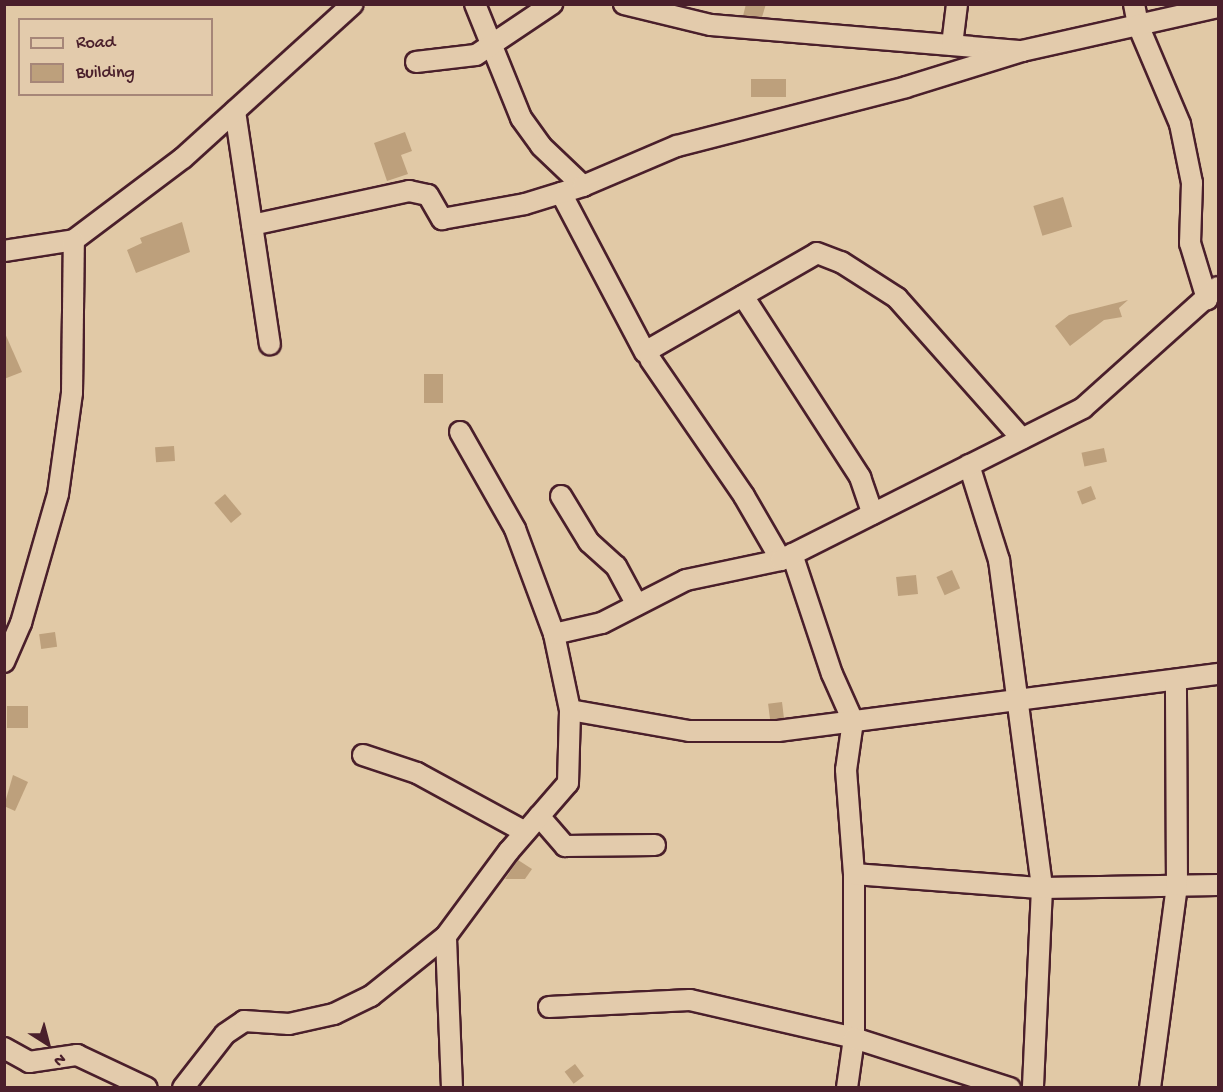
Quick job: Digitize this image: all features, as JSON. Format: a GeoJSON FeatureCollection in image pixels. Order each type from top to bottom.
{"type":"FeatureCollection","features":[{"type":"Feature","properties":{"kind":"street"},"geometry":{"type":"LineString","coordinates":[[4,251],[74,240],[183,158],[353,4]]}},
{"type":"Feature","properties":{"kind":"street"},"geometry":{"type":"LineString","coordinates":[[475,4],[521,118],[541,146],[583,186]]}},
{"type":"Feature","properties":{"kind":"street"},"geometry":{"type":"LineString","coordinates":[[416,62],[476,55],[552,4]]}},
{"type":"Feature","properties":{"kind":"street"},"geometry":{"type":"LineString","coordinates":[[624,4],[711,25],[1022,51]]}},
{"type":"Feature","properties":{"kind":"street"},"geometry":{"type":"LineString","coordinates":[[952,45],[957,4]]}},
{"type":"Feature","properties":{"kind":"street"},"geometry":{"type":"LineString","coordinates":[[554,634],[602,623],[686,580],[786,557],[1083,408],[1213,293],[1190,243],[1192,183],[1180,124],[1138,25],[1134,4]]}},
{"type":"Feature","properties":{"kind":"street"},"geometry":{"type":"LineString","coordinates":[[252,225],[410,191],[428,195],[442,219],[561,193],[677,146],[906,87],[1022,51],[1218,7]]}},
{"type":"Feature","properties":{"kind":"street"},"geometry":{"type":"LineString","coordinates":[[235,111],[270,344]]}},
{"type":"Feature","properties":{"kind":"street"},"geometry":{"type":"LineString","coordinates":[[561,193],[645,352],[817,253],[842,262],[897,298],[1022,439]]}},
{"type":"Feature","properties":{"kind":"street"},"geometry":{"type":"LineString","coordinates":[[4,662],[21,623],[58,494],[72,393],[74,240]]}},
{"type":"Feature","properties":{"kind":"street"},"geometry":{"type":"LineString","coordinates":[[743,296],[860,477],[873,514]]}},
{"type":"Feature","properties":{"kind":"street"},"geometry":{"type":"LineString","coordinates":[[650,359],[786,557],[832,674],[854,721],[846,770],[854,874],[854,1038],[847,1088]]}},
{"type":"Feature","properties":{"kind":"street"},"geometry":{"type":"LineString","coordinates":[[183,1088],[225,1034],[244,1021],[289,1024],[334,1014],[371,996],[446,936],[525,832],[568,783],[570,710],[554,634],[515,529],[460,432]]}},
{"type":"Feature","properties":{"kind":"street"},"geometry":{"type":"LineString","coordinates":[[969,465],[999,560],[1042,888],[1033,1088]]}},
{"type":"Feature","properties":{"kind":"street"},"geometry":{"type":"LineString","coordinates":[[561,496],[589,542],[616,566],[637,605]]}},
{"type":"Feature","properties":{"kind":"street"},"geometry":{"type":"LineString","coordinates":[[570,710],[689,731],[778,731],[1218,674]]}},
{"type":"Feature","properties":{"kind":"street"},"geometry":{"type":"LineString","coordinates":[[1150,1088],[1177,885],[1176,680]]}},
{"type":"Feature","properties":{"kind":"street"},"geometry":{"type":"LineString","coordinates":[[363,755],[417,773],[525,832]]}},
{"type":"Feature","properties":{"kind":"street"},"geometry":{"type":"LineString","coordinates":[[539,816],[565,846],[655,845]]}},
{"type":"Feature","properties":{"kind":"street"},"geometry":{"type":"LineString","coordinates":[[854,874],[1042,888],[1218,885]]}},
{"type":"Feature","properties":{"kind":"street"},"geometry":{"type":"LineString","coordinates":[[446,936],[452,1088]]}},
{"type":"Feature","properties":{"kind":"street"},"geometry":{"type":"LineString","coordinates":[[549,1007],[690,1000],[854,1038],[1010,1088]]}},
{"type":"Feature","properties":{"kind":"street"},"geometry":{"type":"LineString","coordinates":[[4,1048],[29,1062],[77,1055],[147,1088]]}},
{"type":"Feature","properties":{"kind":"building"},"geometry":{"type":"Polygon","coordinates":[[[746,4],[766,4],[762,17],[743,16],[746,4]]]}},
{"type":"Feature","properties":{"kind":"building"},"geometry":{"type":"Polygon","coordinates":[[[751,79],[786,79],[786,97],[751,97],[751,79]]]}},
{"type":"Feature","properties":{"kind":"building"},"geometry":{"type":"Polygon","coordinates":[[[405,132],[412,151],[401,155],[408,174],[387,181],[374,143],[405,132]]]}},
{"type":"Feature","properties":{"kind":"building"},"geometry":{"type":"Polygon","coordinates":[[[1063,197],[1072,227],[1042,236],[1033,206],[1063,197]]]}},
{"type":"Feature","properties":{"kind":"building"},"geometry":{"type":"Polygon","coordinates":[[[182,222],[190,252],[136,273],[127,250],[142,243],[140,238],[182,222]]]}},
{"type":"Feature","properties":{"kind":"building"},"geometry":{"type":"Polygon","coordinates":[[[1128,300],[1119,308],[1122,317],[1104,320],[1070,346],[1055,326],[1069,315],[1128,300]]]}},
{"type":"Feature","properties":{"kind":"building"},"geometry":{"type":"Polygon","coordinates":[[[4,331],[22,372],[4,379],[4,331]]]}},
{"type":"Feature","properties":{"kind":"building"},"geometry":{"type":"Polygon","coordinates":[[[424,374],[443,374],[443,403],[424,403],[424,374]]]}},
{"type":"Feature","properties":{"kind":"building"},"geometry":{"type":"Polygon","coordinates":[[[174,446],[175,461],[156,462],[155,447],[174,446]]]}},
{"type":"Feature","properties":{"kind":"building"},"geometry":{"type":"Polygon","coordinates":[[[1104,448],[1107,462],[1084,466],[1082,453],[1104,448]]]}},
{"type":"Feature","properties":{"kind":"building"},"geometry":{"type":"Polygon","coordinates":[[[1091,486],[1096,499],[1082,504],[1077,491],[1091,486]]]}},
{"type":"Feature","properties":{"kind":"building"},"geometry":{"type":"Polygon","coordinates":[[[225,494],[242,514],[231,523],[214,503],[225,494]]]}},
{"type":"Feature","properties":{"kind":"building"},"geometry":{"type":"Polygon","coordinates":[[[952,570],[960,588],[945,595],[936,577],[952,570]]]}},
{"type":"Feature","properties":{"kind":"building"},"geometry":{"type":"Polygon","coordinates":[[[916,575],[918,594],[898,596],[896,577],[916,575]]]}},
{"type":"Feature","properties":{"kind":"building"},"geometry":{"type":"Polygon","coordinates":[[[55,632],[57,647],[41,649],[39,634],[55,632]]]}},
{"type":"Feature","properties":{"kind":"building"},"geometry":{"type":"Polygon","coordinates":[[[782,702],[784,718],[770,720],[768,704],[782,702]]]}},
{"type":"Feature","properties":{"kind":"building"},"geometry":{"type":"Polygon","coordinates":[[[7,706],[28,706],[28,728],[7,728],[7,706]]]}},
{"type":"Feature","properties":{"kind":"building"},"geometry":{"type":"Polygon","coordinates":[[[13,775],[28,782],[15,811],[4,806],[13,775]]]}},
{"type":"Feature","properties":{"kind":"building"},"geometry":{"type":"Polygon","coordinates":[[[518,860],[532,869],[525,879],[505,879],[518,860]]]}},
{"type":"Feature","properties":{"kind":"building"},"geometry":{"type":"Polygon","coordinates":[[[575,1064],[584,1076],[574,1084],[565,1072],[575,1064]]]}}]}
